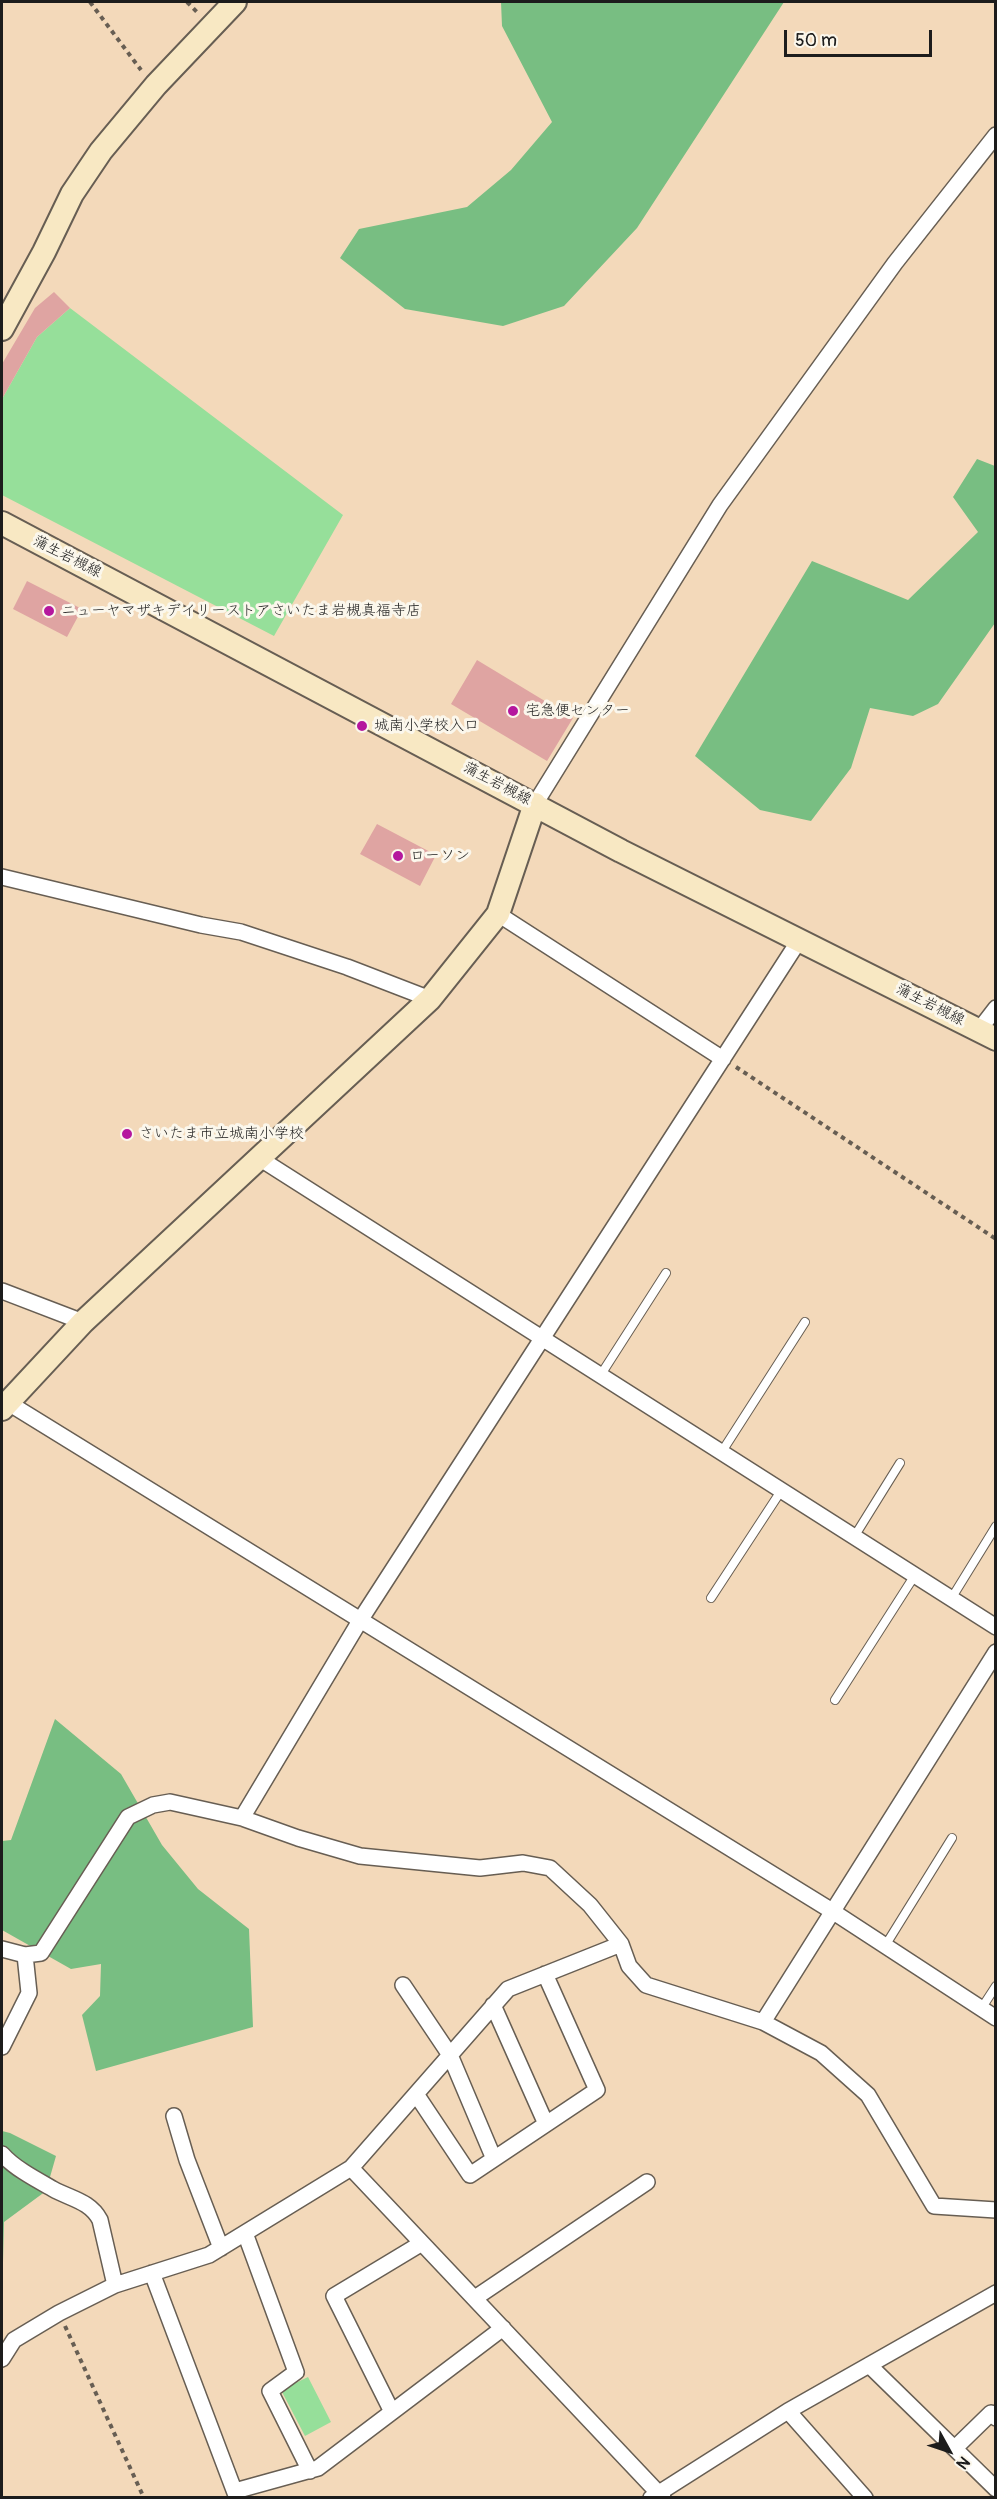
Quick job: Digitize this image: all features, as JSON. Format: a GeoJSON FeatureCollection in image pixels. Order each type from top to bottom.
{"type":"FeatureCollection","features":[{"type":"Feature","properties":{"kind":"street"},"geometry":{"type":"LineString","coordinates":[[2,329],[72,195],[101,151],[156,85],[235,2]]}},
{"type":"Feature","properties":{"kind":"street"},"geometry":{"type":"LineString","coordinates":[[996,135],[895,263],[720,506],[535,804],[498,914],[430,999],[83,1322],[4,1405],[361,1619],[832,1911],[996,2018]]}},
{"type":"Feature","properties":{"kind":"street","name":"蒲生岩槻線"},"geometry":{"type":"LineString","coordinates":[[2,523],[621,851],[987,1034]]}},
{"type":"Feature","properties":{"kind":"street"},"geometry":{"type":"LineString","coordinates":[[2,877],[201,925],[241,932],[347,967],[430,999]]}},
{"type":"Feature","properties":{"kind":"street"},"geometry":{"type":"LineString","coordinates":[[498,914],[723,1059]]}},
{"type":"Feature","properties":{"kind":"street"},"geometry":{"type":"LineString","coordinates":[[242,1818],[361,1619],[800,939]]}},
{"type":"Feature","properties":{"kind":"street"},"geometry":{"type":"LineString","coordinates":[[987,1034],[996,1008]]}},
{"type":"Feature","properties":{"kind":"street"},"geometry":{"type":"LineString","coordinates":[[259,1158],[996,1627]]}},
{"type":"Feature","properties":{"kind":"street"},"geometry":{"type":"LineString","coordinates":[[2,1291],[83,1322]]}},
{"type":"Feature","properties":{"kind":"street"},"geometry":{"type":"LineString","coordinates":[[763,2022],[996,1652]]}},
{"type":"Feature","properties":{"kind":"street"},"geometry":{"type":"LineString","coordinates":[[2,1949],[25,1955],[41,1953],[128,1817],[153,1805],[170,1802],[242,1818],[298,1838],[360,1856],[480,1868],[523,1863],[550,1868],[590,1905],[621,1944],[629,1966],[646,1985],[763,2022],[821,2054],[868,2095],[934,2206],[996,2210]]}},
{"type":"Feature","properties":{"kind":"street"},"geometry":{"type":"LineString","coordinates":[[2,2359],[14,2340],[59,2313],[115,2285],[209,2255],[351,2168],[508,1989],[621,1944]]}},
{"type":"Feature","properties":{"kind":"street"},"geometry":{"type":"LineString","coordinates":[[2,2047],[29,1994],[25,1955]]}},
{"type":"Feature","properties":{"kind":"street"},"geometry":{"type":"LineString","coordinates":[[416,2094],[470,2175],[597,2090],[544,1974]]}},
{"type":"Feature","properties":{"kind":"street"},"geometry":{"type":"LineString","coordinates":[[403,1985],[450,2055],[494,2159]]}},
{"type":"Feature","properties":{"kind":"street"},"geometry":{"type":"LineString","coordinates":[[493,2005],[546,2124]]}},
{"type":"Feature","properties":{"kind":"street"},"geometry":{"type":"LineString","coordinates":[[174,2116],[187,2160],[221,2248]]}},
{"type":"Feature","properties":{"kind":"street"},"geometry":{"type":"LineString","coordinates":[[2,2154],[54,2190],[85,2203],[95,2211],[100,2220],[115,2285]]}},
{"type":"Feature","properties":{"kind":"street"},"geometry":{"type":"LineString","coordinates":[[351,2168],[658,2496],[788,2411],[996,2293]]}},
{"type":"Feature","properties":{"kind":"street"},"geometry":{"type":"LineString","coordinates":[[474,2298],[647,2182]]}},
{"type":"Feature","properties":{"kind":"street"},"geometry":{"type":"LineString","coordinates":[[245,2233],[296,2372],[270,2391],[310,2470]]}},
{"type":"Feature","properties":{"kind":"street"},"geometry":{"type":"LineString","coordinates":[[392,2412],[334,2296],[422,2243]]}},
{"type":"Feature","properties":{"kind":"street"},"geometry":{"type":"LineString","coordinates":[[152,2273],[236,2494],[318,2468],[503,2328]]}},
{"type":"Feature","properties":{"kind":"street"},"geometry":{"type":"LineString","coordinates":[[869,2365],[996,2489]]}},
{"type":"Feature","properties":{"kind":"street"},"geometry":{"type":"LineString","coordinates":[[788,2411],[865,2498]]}},
{"type":"Feature","properties":{"kind":"street"},"geometry":{"type":"LineString","coordinates":[[955,2448],[991,2413],[996,2418]]}},
{"type":"Feature","properties":{"kind":"lane"},"geometry":{"type":"LineString","coordinates":[[600,1376],[666,1272]]}},
{"type":"Feature","properties":{"kind":"lane"},"geometry":{"type":"LineString","coordinates":[[721,1453],[805,1322]]}},
{"type":"Feature","properties":{"kind":"lane"},"geometry":{"type":"LineString","coordinates":[[854,1537],[900,1463]]}},
{"type":"Feature","properties":{"kind":"lane"},"geometry":{"type":"LineString","coordinates":[[711,1598],[781,1491]]}},
{"type":"Feature","properties":{"kind":"lane"},"geometry":{"type":"LineString","coordinates":[[951,1599],[996,1526]]}},
{"type":"Feature","properties":{"kind":"lane"},"geometry":{"type":"LineString","coordinates":[[835,1700],[915,1575]]}},
{"type":"Feature","properties":{"kind":"lane"},"geometry":{"type":"LineString","coordinates":[[885,1946],[952,1838]]}},
{"type":"Feature","properties":{"kind":"lane"},"geometry":{"type":"LineString","coordinates":[[981,2009],[996,1986]]}},
{"type":"Feature","properties":{"kind":"path"},"geometry":{"type":"LineString","coordinates":[[90,2],[139,68],[156,85]]}},
{"type":"Feature","properties":{"kind":"path"},"geometry":{"type":"LineString","coordinates":[[723,1059],[996,1239]]}},
{"type":"Feature","properties":{"kind":"path"},"geometry":{"type":"LineString","coordinates":[[59,2313],[144,2498]]}},
{"type":"Feature","properties":{"kind":"green space"},"geometry":{"type":"Polygon","coordinates":[[[501,2],[784,2],[637,228],[564,306],[503,326],[405,309],[340,258],[359,229],[467,207],[511,170],[552,122],[502,26],[501,2]]]}},
{"type":"Feature","properties":{"kind":"green space"},"geometry":{"type":"Polygon","coordinates":[[[70,308],[343,515],[274,636],[2,495],[2,399],[37,337],[70,308]]]}},
{"type":"Feature","properties":{"kind":"green space"},"geometry":{"type":"Polygon","coordinates":[[[977,459],[995,466],[995,623],[938,704],[913,716],[870,708],[851,768],[811,821],[760,810],[695,756],[812,561],[908,600],[978,532],[953,497],[977,459]]]}},
{"type":"Feature","properties":{"kind":"green space"},"geometry":{"type":"Polygon","coordinates":[[[55,1719],[121,1774],[162,1845],[198,1889],[249,1929],[253,2027],[96,2071],[82,2015],[100,1996],[101,1964],[71,1969],[2,1930],[2,1841],[11,1840],[55,1719]]]}},
{"type":"Feature","properties":{"kind":"green space"},"geometry":{"type":"Polygon","coordinates":[[[2,2131],[56,2156],[46,2191],[4,2222],[2,2303],[2,2131]]]}},
{"type":"Feature","properties":{"kind":"green space"},"geometry":{"type":"Polygon","coordinates":[[[308,2377],[331,2422],[305,2436],[281,2390],[308,2377]]]}},
{"type":"Feature","properties":{"kind":"building"},"geometry":{"type":"Polygon","coordinates":[[[54,292],[70,308],[37,337],[2,399],[2,364],[35,308],[54,292]]]}},
{"type":"Feature","properties":{"kind":"building"},"geometry":{"type":"Polygon","coordinates":[[[27,581],[82,609],[67,637],[13,609],[27,581]]]}},
{"type":"Feature","properties":{"kind":"building"},"geometry":{"type":"Polygon","coordinates":[[[477,660],[573,718],[547,761],[451,704],[477,660]]]}},
{"type":"Feature","properties":{"kind":"building"},"geometry":{"type":"Polygon","coordinates":[[[377,824],[436,855],[420,886],[360,854],[377,824]]]}},
{"type":"Feature","properties":{"kind":"place","name":"ニューヤマザキデイリーストアさいたま岩槻真福寺店"},"geometry":{"type":"Point","coordinates":[49,611]}},
{"type":"Feature","properties":{"kind":"place","name":"宅急便センター"},"geometry":{"type":"Point","coordinates":[513,711]}},
{"type":"Feature","properties":{"kind":"place","name":"城南小学校入口"},"geometry":{"type":"Point","coordinates":[362,726]}},
{"type":"Feature","properties":{"kind":"place","name":"ローソン"},"geometry":{"type":"Point","coordinates":[398,856]}},
{"type":"Feature","properties":{"kind":"place","name":"さいたま市立城南小学校"},"geometry":{"type":"Point","coordinates":[127,1134]}}]}
